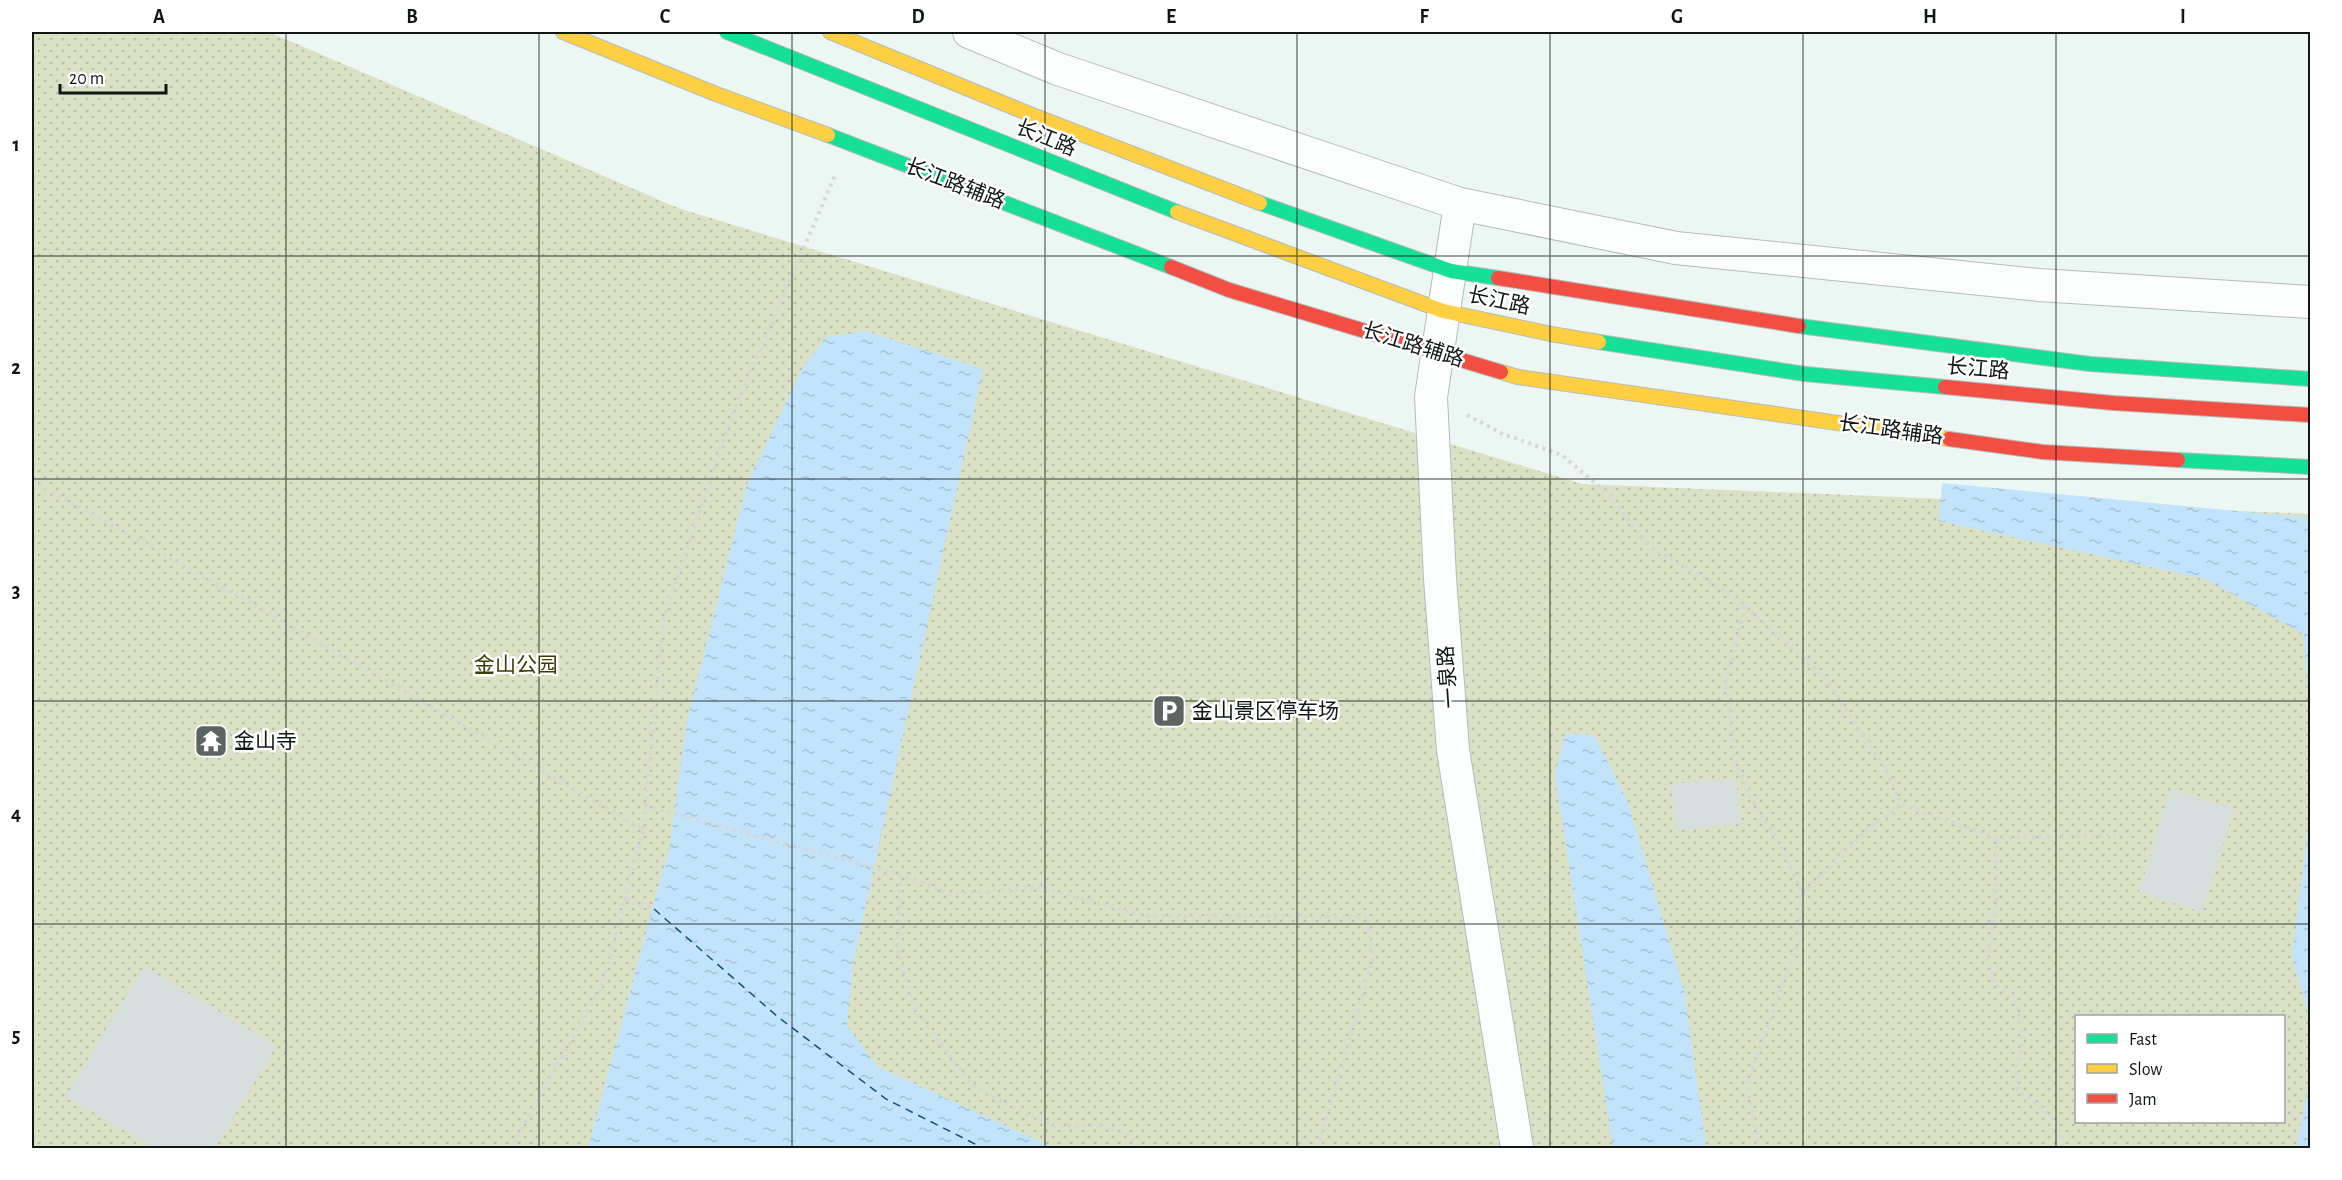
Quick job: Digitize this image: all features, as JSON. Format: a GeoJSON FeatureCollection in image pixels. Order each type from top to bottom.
{"type":"FeatureCollection","features":[{"type":"Feature","properties":{"kind":"main road","name":"长江路辅路"},"geometry":{"type":"LineString","coordinates":[[563,32],[716,94],[1229,290],[1518,377],[2043,452],[2310,467]]}},
{"type":"Feature","properties":{"kind":"main road","name":"长江路"},"geometry":{"type":"LineString","coordinates":[[727,32],[1160,206],[1443,311],[1551,334],[1804,374],[2113,403],[2310,415]]}},
{"type":"Feature","properties":{"kind":"main road","name":"长江路"},"geometry":{"type":"LineString","coordinates":[[830,32],[1218,188],[1450,271],[1844,333],[2090,364],[2310,379]]}},
{"type":"Feature","properties":{"kind":"street"},"geometry":{"type":"LineString","coordinates":[[969,32],[1058,69],[1460,204],[1676,248],[2039,285],[2310,302]]}},
{"type":"Feature","properties":{"kind":"street","name":"一泉路"},"geometry":{"type":"LineString","coordinates":[[1460,204],[1431,397],[1440,578],[1453,750],[1517,1149]]}},
{"type":"Feature","properties":{"kind":"path"},"geometry":{"type":"LineString","coordinates":[[511,1149],[603,984],[643,829],[664,617],[733,413],[849,143]]}},
{"type":"Feature","properties":{"kind":"path"},"geometry":{"type":"LineString","coordinates":[[1431,397],[1503,434],[1562,455],[1609,495],[1648,546],[1722,589],[1745,606],[1825,678],[1882,763],[1902,805],[1997,838],[2116,835]]}},
{"type":"Feature","properties":{"kind":"path"},"geometry":{"type":"LineString","coordinates":[[32,481],[230,591],[643,829]]}},
{"type":"Feature","properties":{"kind":"path"},"geometry":{"type":"LineString","coordinates":[[1745,606],[1726,682],[1735,757],[1750,797],[1778,840],[1802,894],[1799,940],[1746,1084],[1758,1149]]}},
{"type":"Feature","properties":{"kind":"path"},"geometry":{"type":"LineString","coordinates":[[1802,894],[1869,828],[1902,805]]}},
{"type":"Feature","properties":{"kind":"path"},"geometry":{"type":"LineString","coordinates":[[646,806],[901,875],[950,894],[1040,886],[1146,916],[1368,917],[1373,959],[1318,1149]]}},
{"type":"Feature","properties":{"kind":"path"},"geometry":{"type":"LineString","coordinates":[[1997,838],[1996,905],[1988,957],[1994,983],[2017,1004],[2024,1042],[2016,1066],[2018,1090],[2047,1111],[2063,1137],[2062,1149]]}},
{"type":"Feature","properties":{"kind":"path"},"geometry":{"type":"LineString","coordinates":[[901,875],[898,952],[914,1008],[972,1084],[1055,1126],[1099,1125],[1129,1135],[1138,1149]]}},
{"type":"Feature","properties":{"kind":"path"},"geometry":{"type":"LineString","coordinates":[[625,900],[654,909]]}},
{"type":"Feature","properties":{"kind":"green space","name":"金山公园"},"geometry":{"type":"Polygon","coordinates":[[[32,32],[269,32],[678,208],[1582,484],[2310,514],[2310,1148],[32,1148],[32,32]]]}},
{"type":"Feature","properties":{"kind":"water"},"geometry":{"type":"Polygon","coordinates":[[[866,331],[983,369],[853,964],[847,1026],[878,1067],[1054,1148],[781,1148],[777,1146],[775,1148],[588,1148],[670,844],[686,725],[747,484],[802,369],[826,337],[866,331]]]}},
{"type":"Feature","properties":{"kind":"water"},"geometry":{"type":"Polygon","coordinates":[[[1942,483],[2310,518],[2310,1020],[2292,957],[2309,822],[2309,702],[2303,634],[2206,579],[1939,521],[1942,483]]]}},
{"type":"Feature","properties":{"kind":"water"},"geometry":{"type":"Polygon","coordinates":[[[1565,734],[1594,735],[1627,800],[1684,990],[1706,1148],[1613,1148],[1555,776],[1565,734]]]}},
{"type":"Feature","properties":{"kind":"water"},"geometry":{"type":"Polygon","coordinates":[[[2310,1079],[2310,1148],[2296,1148],[2310,1079]]]}},
{"type":"Feature","properties":{"kind":"building"},"geometry":{"type":"Polygon","coordinates":[[[1736,778],[1741,824],[1676,830],[1671,784],[1736,778]]]}},
{"type":"Feature","properties":{"kind":"building"},"geometry":{"type":"Polygon","coordinates":[[[2171,789],[2234,809],[2202,912],[2139,892],[2171,789]]]}},
{"type":"Feature","properties":{"kind":"building"},"geometry":{"type":"Polygon","coordinates":[[[144,966],[276,1046],[215,1148],[153,1148],[66,1096],[144,966]]]}},
{"type":"Feature","properties":{"kind":"ferry route"},"geometry":{"type":"LineString","coordinates":[[654,909],[778,1017],[886,1099],[983,1148]]}},
{"type":"Feature","properties":{"kind":"traffic: fast"},"geometry":{"type":"LineString","coordinates":[[727,32],[1177,212]]}},
{"type":"Feature","properties":{"kind":"traffic: fast"},"geometry":{"type":"LineString","coordinates":[[828,135],[1171,267]]}},
{"type":"Feature","properties":{"kind":"traffic: fast"},"geometry":{"type":"LineString","coordinates":[[1260,203],[1451,271],[1498,278]]}},
{"type":"Feature","properties":{"kind":"traffic: fast"},"geometry":{"type":"LineString","coordinates":[[1799,326],[2090,364],[2310,379]]}},
{"type":"Feature","properties":{"kind":"traffic: fast"},"geometry":{"type":"LineString","coordinates":[[1599,342],[1805,374],[1945,387]]}},
{"type":"Feature","properties":{"kind":"traffic: fast"},"geometry":{"type":"LineString","coordinates":[[2178,460],[2310,467]]}},
{"type":"Feature","properties":{"kind":"traffic: slow"},"geometry":{"type":"LineString","coordinates":[[563,32],[716,94],[828,135]]}},
{"type":"Feature","properties":{"kind":"traffic: slow"},"geometry":{"type":"LineString","coordinates":[[830,32],[1032,115],[1260,203]]}},
{"type":"Feature","properties":{"kind":"traffic: slow"},"geometry":{"type":"LineString","coordinates":[[1177,212],[1443,311],[1599,342]]}},
{"type":"Feature","properties":{"kind":"traffic: slow"},"geometry":{"type":"LineString","coordinates":[[1501,372],[1518,377],[1949,439]]}},
{"type":"Feature","properties":{"kind":"traffic: jam"},"geometry":{"type":"LineString","coordinates":[[1171,267],[1229,290],[1501,372]]}},
{"type":"Feature","properties":{"kind":"traffic: jam"},"geometry":{"type":"LineString","coordinates":[[1498,278],[1799,326]]}},
{"type":"Feature","properties":{"kind":"traffic: jam"},"geometry":{"type":"LineString","coordinates":[[1945,387],[2113,403],[2310,415]]}},
{"type":"Feature","properties":{"kind":"traffic: jam"},"geometry":{"type":"LineString","coordinates":[[1949,439],[2043,452],[2178,460]]}},
{"type":"Feature","properties":{"kind":"place","name":"金山景区停车场"},"geometry":{"type":"Point","coordinates":[1169,711]}},
{"type":"Feature","properties":{"kind":"place","name":"金山寺"},"geometry":{"type":"Point","coordinates":[211,741]}}]}
